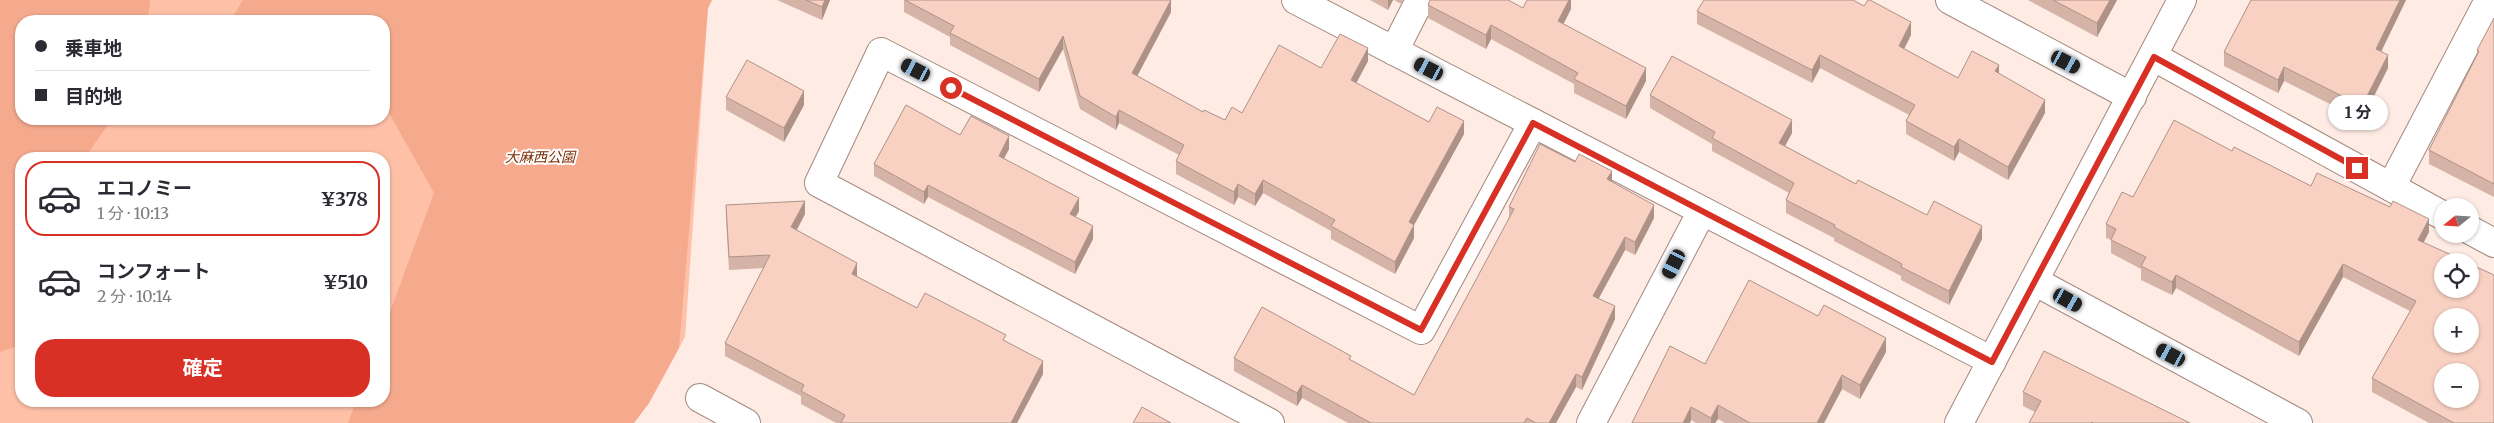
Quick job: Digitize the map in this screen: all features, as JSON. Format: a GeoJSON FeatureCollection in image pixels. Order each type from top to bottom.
{"type":"FeatureCollection","features":[{"type":"Feature","properties":{"kind":"street"},"geometry":{"type":"LineString","coordinates":[[1296,0],[1992,362]]}},
{"type":"Feature","properties":{"kind":"street"},"geometry":{"type":"LineString","coordinates":[[1394,50],[1420,0]]}},
{"type":"Feature","properties":{"kind":"street"},"geometry":{"type":"LineString","coordinates":[[1950,0],[2132,97]]}},
{"type":"Feature","properties":{"kind":"street"},"geometry":{"type":"LineString","coordinates":[[1959,423],[2154,57],[2182,0]]}},
{"type":"Feature","properties":{"kind":"street"},"geometry":{"type":"LineString","coordinates":[[2391,187],[2489,0]]}},
{"type":"Feature","properties":{"kind":"street"},"geometry":{"type":"LineString","coordinates":[[1270,423],[820,183],[881,52],[1421,330],[1533,123]]}},
{"type":"Feature","properties":{"kind":"street"},"geometry":{"type":"LineString","coordinates":[[2154,57],[2434,211]]}},
{"type":"Feature","properties":{"kind":"street"},"geometry":{"type":"LineString","coordinates":[[1592,423],[1702,211]]}},
{"type":"Feature","properties":{"kind":"street"},"geometry":{"type":"LineString","coordinates":[[2479,235],[2494,243]]}},
{"type":"Feature","properties":{"kind":"street"},"geometry":{"type":"LineString","coordinates":[[2034,281],[2270,416],[2298,423]]}},
{"type":"Feature","properties":{"kind":"street"},"geometry":{"type":"LineString","coordinates":[[700,398],[746,423]]}},
{"type":"Feature","properties":{"kind":"green space","name":"大麻西公園"},"geometry":{"type":"Polygon","coordinates":[[[0,0],[712,0],[708,8],[685,337],[649,403],[634,423],[0,423],[0,0]]]}},
{"type":"Feature","properties":{"kind":"green space"},"geometry":{"type":"Polygon","coordinates":[[[0,0],[150,0],[149,15],[15,15],[15,125],[108,125],[89,152],[15,152],[15,347],[0,352],[0,0]]]}},
{"type":"Feature","properties":{"kind":"green space","name":"大麻西公園"},"geometry":{"type":"Polygon","coordinates":[[[243,0],[712,0],[708,8],[679,348],[649,403],[634,423],[348,423],[354,407],[390,407],[390,312],[434,193],[390,115],[390,15],[234,15],[243,0]]]}},
{"type":"Feature","properties":{"kind":"building"},"geometry":{"type":"Polygon","coordinates":[[[806,0],[825,0],[822,7],[806,0]]]}},
{"type":"Feature","properties":{"kind":"building"},"geometry":{"type":"Polygon","coordinates":[[[905,0],[1171,0],[1132,73],[1203,112],[1204,110],[1225,120],[1232,107],[1242,113],[1279,45],[1321,68],[1340,34],[1368,48],[1351,80],[1429,122],[1437,107],[1464,121],[1409,222],[1414,225],[1395,262],[1331,226],[1335,220],[1263,180],[1255,194],[1238,184],[1234,192],[1176,161],[1184,145],[1119,110],[1116,117],[1080,96],[1063,36],[1039,79],[950,33],[954,26],[905,0]]]}},
{"type":"Feature","properties":{"kind":"building"},"geometry":{"type":"Polygon","coordinates":[[[1430,0],[1508,0],[1523,8],[1527,0],[1569,0],[1558,21],[1646,68],[1626,106],[1574,79],[1578,73],[1491,25],[1486,35],[1428,5],[1430,0]]]}},
{"type":"Feature","properties":{"kind":"building"},"geometry":{"type":"Polygon","coordinates":[[[1704,0],[1853,0],[1864,6],[1870,0],[1911,22],[1899,46],[1958,78],[1972,51],[1999,65],[1995,71],[2045,100],[2008,167],[1959,139],[1954,147],[1906,121],[1915,105],[1820,55],[1812,70],[1697,11],[1704,0]]]}},
{"type":"Feature","properties":{"kind":"building"},"geometry":{"type":"Polygon","coordinates":[[[2053,0],[2110,0],[2097,23],[2053,0]]]}},
{"type":"Feature","properties":{"kind":"building"},"geometry":{"type":"Polygon","coordinates":[[[2251,0],[2400,0],[2376,49],[2388,55],[2362,106],[2284,67],[2278,80],[2224,52],[2251,0]]]}},
{"type":"Feature","properties":{"kind":"building"},"geometry":{"type":"Polygon","coordinates":[[[2494,18],[2494,184],[2429,150],[2494,18]]]}},
{"type":"Feature","properties":{"kind":"building"},"geometry":{"type":"Polygon","coordinates":[[[1672,56],[1792,120],[1779,143],[1856,184],[1858,180],[1927,215],[1934,201],[1982,226],[1949,291],[1901,267],[1902,264],[1834,227],[1835,225],[1786,200],[1794,183],[1712,138],[1715,132],[1650,95],[1672,56]]]}},
{"type":"Feature","properties":{"kind":"building"},"geometry":{"type":"Polygon","coordinates":[[[747,60],[804,91],[784,128],[726,97],[747,60]]]}},
{"type":"Feature","properties":{"kind":"building"},"geometry":{"type":"Polygon","coordinates":[[[906,105],[960,135],[971,116],[1009,136],[999,156],[1079,198],[1070,214],[1093,226],[1075,262],[928,185],[924,192],[874,164],[906,105]]]}},
{"type":"Feature","properties":{"kind":"building"},"geometry":{"type":"Polygon","coordinates":[[[2174,120],[2232,151],[2234,147],[2311,186],[2317,173],[2390,207],[2393,201],[2429,219],[2418,240],[2447,253],[2434,253],[2434,298],[2479,298],[2479,268],[2494,275],[2494,423],[2454,423],[2372,378],[2416,301],[2343,264],[2299,342],[2176,275],[2172,282],[2141,266],[2146,257],[2111,240],[2116,229],[2106,224],[2122,192],[2133,197],[2174,120]]]}},
{"type":"Feature","properties":{"kind":"building"},"geometry":{"type":"Polygon","coordinates":[[[1540,144],[1575,162],[1579,154],[1612,171],[1607,179],[1654,205],[1635,242],[1625,237],[1593,296],[1615,306],[1582,377],[1576,374],[1549,423],[1536,423],[1527,418],[1524,423],[1371,423],[1302,385],[1297,393],[1234,358],[1262,307],[1351,356],[1349,359],[1414,395],[1514,209],[1509,207],[1540,144]]]}},
{"type":"Feature","properties":{"kind":"building"},"geometry":{"type":"Polygon","coordinates":[[[805,201],[791,227],[857,263],[852,274],[917,308],[925,293],[1006,335],[1003,340],[1043,361],[1011,423],[841,423],[845,415],[801,391],[804,385],[725,343],[770,255],[729,257],[726,205],[805,201]]]}},
{"type":"Feature","properties":{"kind":"building"},"geometry":{"type":"Polygon","coordinates":[[[1749,280],[1818,316],[1824,305],[1886,338],[1860,385],[1842,375],[1817,423],[1750,423],[1718,405],[1711,418],[1691,407],[1683,423],[1632,423],[1670,346],[1705,364],[1749,280]]]}},
{"type":"Feature","properties":{"kind":"building"},"geometry":{"type":"Polygon","coordinates":[[[2044,351],[2190,423],[2029,423],[2041,401],[2023,392],[2044,351]]]}},
{"type":"Feature","properties":{"kind":"building"},"geometry":{"type":"Polygon","coordinates":[[[1142,407],[1171,423],[1133,423],[1142,407]]]}},
{"type":"Feature","properties":{"kind":"route"},"geometry":{"type":"LineString","coordinates":[[951,88],[1421,330],[1533,123],[1992,362],[2154,57],[2357,168]]}}]}
